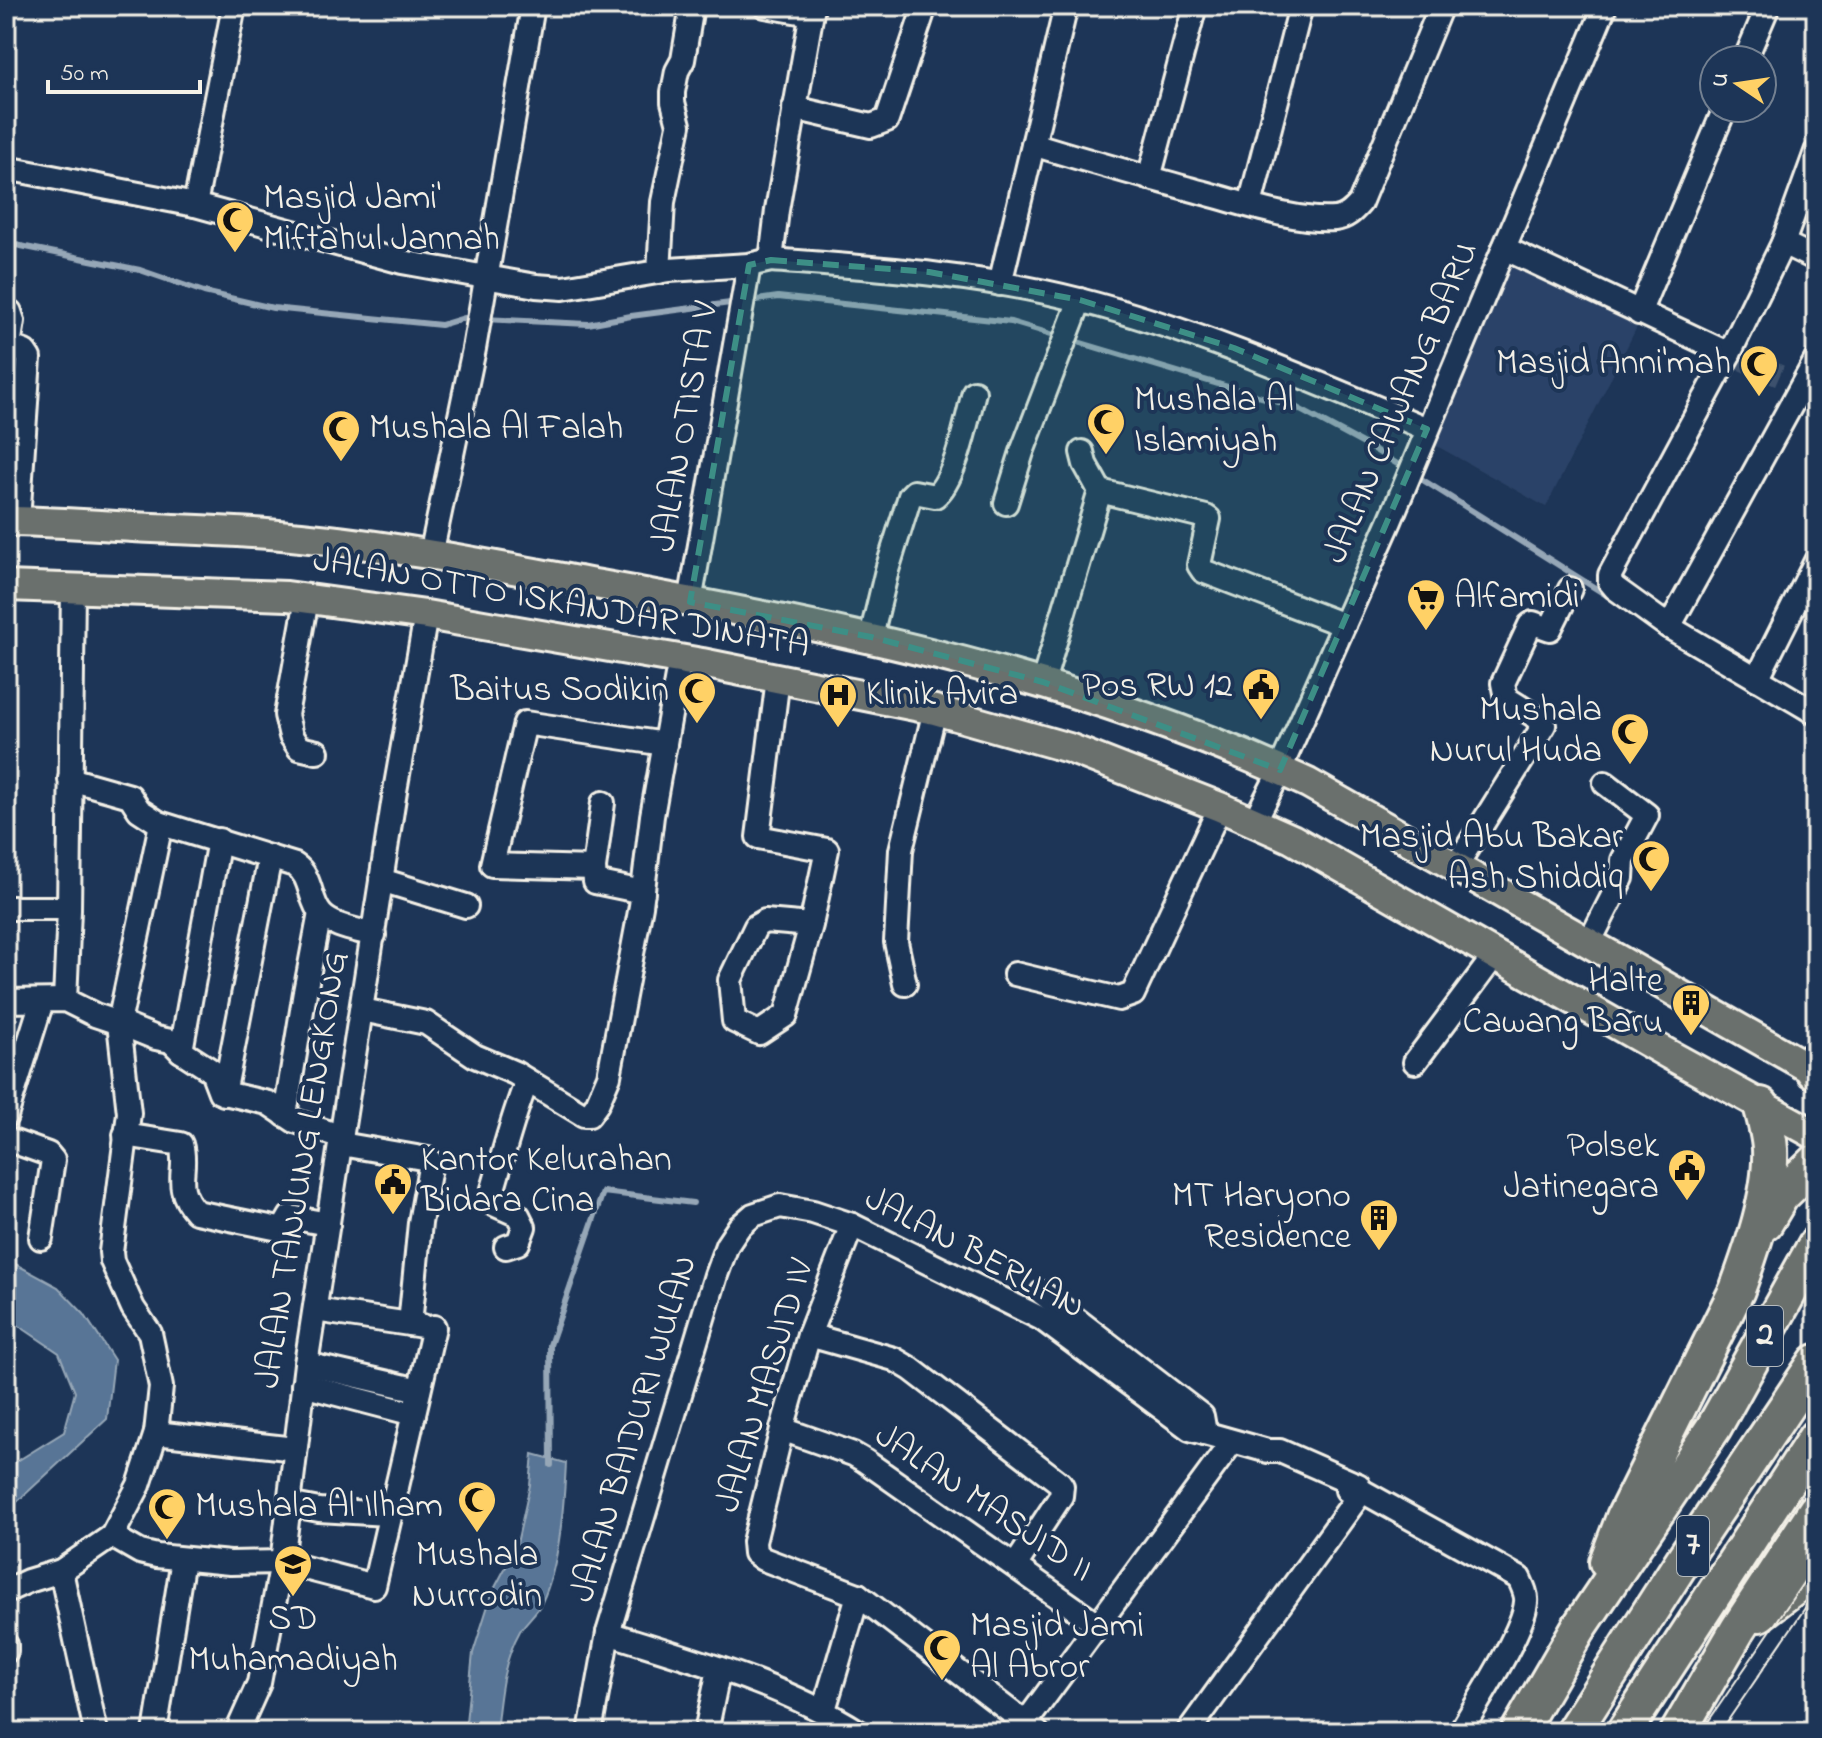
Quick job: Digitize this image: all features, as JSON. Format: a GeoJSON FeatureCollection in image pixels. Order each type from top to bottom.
{"type":"FeatureCollection","features":[{"type":"Feature","properties":{"kind":"highway"},"geometry":{"type":"LineString","coordinates":[[1598,1599],[1624,1517],[1737,1290],[1750,1252],[1769,1172],[1770,1150],[1761,1105]]}},
{"type":"Feature","properties":{"kind":"highway"},"geometry":{"type":"LineString","coordinates":[[1750,1252],[1781,1196],[1816,1162]]}},
{"type":"Feature","properties":{"kind":"highway","name":"2"},"geometry":{"type":"LineString","coordinates":[[1518,1732],[1598,1599],[1714,1427],[1816,1244]]}},
{"type":"Feature","properties":{"kind":"highway","name":"7"},"geometry":{"type":"LineString","coordinates":[[1573,1732],[1685,1557],[1816,1362]]}},
{"type":"Feature","properties":{"kind":"highway","name":"7"},"geometry":{"type":"LineString","coordinates":[[1624,1732],[1816,1437]]}},
{"type":"Feature","properties":{"kind":"highway"},"geometry":{"type":"LineString","coordinates":[[1678,1732],[1738,1629],[1816,1510]]}},
{"type":"Feature","properties":{"kind":"highway"},"geometry":{"type":"LineString","coordinates":[[1772,1579],[1816,1540]]}},
{"type":"Feature","properties":{"kind":"highway"},"geometry":{"type":"LineString","coordinates":[[1738,1629],[1816,1570]]}},
{"type":"Feature","properties":{"kind":"main road","name":"JALAN OTTO ISKANDAR DINATA"},"geometry":{"type":"LineString","coordinates":[[12,521],[301,537],[431,555],[871,637],[1043,682],[1131,711],[1280,770],[1456,866],[1815,1071]]}},
{"type":"Feature","properties":{"kind":"main road","name":"JALAN OTTO ISKANDAR DINATA"},"geometry":{"type":"LineString","coordinates":[[6,586],[220,592],[307,599],[426,615],[680,659],[935,710],[1069,748],[1220,807],[1292,839],[1816,1135]]}},
{"type":"Feature","properties":{"kind":"street"},"geometry":{"type":"LineString","coordinates":[[195,205],[234,6]]}},
{"type":"Feature","properties":{"kind":"street"},"geometry":{"type":"LineString","coordinates":[[431,555],[474,349],[533,6]]}},
{"type":"Feature","properties":{"kind":"street"},"geometry":{"type":"LineString","coordinates":[[659,272],[663,202],[679,125],[673,92],[677,71],[683,60],[692,6]]}},
{"type":"Feature","properties":{"kind":"street"},"geometry":{"type":"LineString","coordinates":[[765,6],[812,10],[771,260]]}},
{"type":"Feature","properties":{"kind":"street"},"geometry":{"type":"LineString","coordinates":[[794,108],[871,126],[887,120],[925,6]]}},
{"type":"Feature","properties":{"kind":"street"},"geometry":{"type":"LineString","coordinates":[[1000,284],[1066,6]]}},
{"type":"Feature","properties":{"kind":"street"},"geometry":{"type":"LineString","coordinates":[[1149,178],[1195,6]]}},
{"type":"Feature","properties":{"kind":"street"},"geometry":{"type":"LineString","coordinates":[[1250,205],[1301,6]]}},
{"type":"Feature","properties":{"kind":"street"},"geometry":{"type":"LineString","coordinates":[[1033,144],[1250,205],[1313,219],[1339,219],[1360,203],[1441,6]]}},
{"type":"Feature","properties":{"kind":"street","name":"JALAN CAWANG BARU"},"geometry":{"type":"LineString","coordinates":[[1254,822],[1280,770],[1403,489],[1605,6]]}},
{"type":"Feature","properties":{"kind":"street"},"geometry":{"type":"LineString","coordinates":[[1752,44],[1768,6]]}},
{"type":"Feature","properties":{"kind":"street"},"geometry":{"type":"LineString","coordinates":[[1639,313],[1718,124]]}},
{"type":"Feature","properties":{"kind":"street"},"geometry":{"type":"LineString","coordinates":[[1816,152],[1783,243],[1729,354],[1612,570],[1610,582],[1669,627],[1816,713]]}},
{"type":"Feature","properties":{"kind":"street"},"geometry":{"type":"LineString","coordinates":[[6,168],[195,205],[402,262],[536,286],[563,288],[659,272],[749,265],[771,260],[929,272],[1000,284],[1080,300],[1234,348],[1427,429]]}},
{"type":"Feature","properties":{"kind":"street"},"geometry":{"type":"LineString","coordinates":[[1783,243],[1816,259]]}},
{"type":"Feature","properties":{"kind":"street"},"geometry":{"type":"LineString","coordinates":[[1504,248],[1729,354]]}},
{"type":"Feature","properties":{"kind":"street","name":"JALAN OTISTA V"},"geometry":{"type":"LineString","coordinates":[[690,602],[749,265]]}},
{"type":"Feature","properties":{"kind":"street"},"geometry":{"type":"LineString","coordinates":[[1006,503],[1022,452],[1080,300]]}},
{"type":"Feature","properties":{"kind":"street"},"geometry":{"type":"LineString","coordinates":[[6,311],[12,314],[13,321],[9,346],[25,352],[29,358],[12,521]]}},
{"type":"Feature","properties":{"kind":"street"},"geometry":{"type":"LineString","coordinates":[[1669,627],[1810,389],[1816,360]]}},
{"type":"Feature","properties":{"kind":"street"},"geometry":{"type":"LineString","coordinates":[[871,637],[887,570],[910,496],[914,492],[935,496],[941,490],[951,471],[974,392]]}},
{"type":"Feature","properties":{"kind":"street"},"geometry":{"type":"LineString","coordinates":[[1043,682],[1100,491],[1082,452]]}},
{"type":"Feature","properties":{"kind":"street"},"geometry":{"type":"LineString","coordinates":[[1100,491],[1206,517],[1209,519],[1209,529],[1199,565],[1203,571],[1344,625]]}},
{"type":"Feature","properties":{"kind":"street"},"geometry":{"type":"LineString","coordinates":[[1757,679],[1816,561]]}},
{"type":"Feature","properties":{"kind":"street"},"geometry":{"type":"LineString","coordinates":[[65,1000],[73,589]]}},
{"type":"Feature","properties":{"kind":"street"},"geometry":{"type":"LineString","coordinates":[[1456,866],[1544,725],[1506,698],[1503,683],[1531,624],[1550,629],[1570,589]]}},
{"type":"Feature","properties":{"kind":"street"},"geometry":{"type":"LineString","coordinates":[[307,599],[286,715],[291,736],[299,748],[317,752]]}},
{"type":"Feature","properties":{"kind":"street","name":"JALAN TANJUNG LENGKONG"},"geometry":{"type":"LineString","coordinates":[[237,1732],[259,1683],[282,1562],[305,1375],[381,880],[426,615]]}},
{"type":"Feature","properties":{"kind":"street"},"geometry":{"type":"LineString","coordinates":[[362,1010],[426,1023],[475,1056],[589,1115],[609,1076],[643,892],[652,816],[680,659]]}},
{"type":"Feature","properties":{"kind":"street"},"geometry":{"type":"LineString","coordinates":[[778,678],[758,837],[827,850],[811,925],[786,1015],[759,1033],[734,1021],[730,980],[756,926],[765,921],[811,925]]}},
{"type":"Feature","properties":{"kind":"street"},"geometry":{"type":"LineString","coordinates":[[905,984],[896,942],[901,850],[935,710]]}},
{"type":"Feature","properties":{"kind":"street"},"geometry":{"type":"LineString","coordinates":[[594,868],[492,865],[525,723],[665,744]]}},
{"type":"Feature","properties":{"kind":"street"},"geometry":{"type":"LineString","coordinates":[[70,779],[130,796],[139,810],[161,824],[300,868],[320,913],[285,1115]]}},
{"type":"Feature","properties":{"kind":"street"},"geometry":{"type":"LineString","coordinates":[[1589,943],[1622,878],[1623,860],[1647,815],[1605,783]]}},
{"type":"Feature","properties":{"kind":"street"},"geometry":{"type":"LineString","coordinates":[[603,803],[594,868],[595,882],[643,892]]}},
{"type":"Feature","properties":{"kind":"street"},"geometry":{"type":"LineString","coordinates":[[1015,974],[1119,999],[1133,994],[1220,807]]}},
{"type":"Feature","properties":{"kind":"street"},"geometry":{"type":"LineString","coordinates":[[6,1591],[61,1571],[112,1536],[139,1485],[156,1433],[161,1387],[150,1333],[133,1308],[111,1252],[129,1113],[119,1023],[161,824]]}},
{"type":"Feature","properties":{"kind":"street"},"geometry":{"type":"LineString","coordinates":[[181,1051],[219,840]]}},
{"type":"Feature","properties":{"kind":"street"},"geometry":{"type":"LineString","coordinates":[[224,1094],[270,857]]}},
{"type":"Feature","properties":{"kind":"street"},"geometry":{"type":"LineString","coordinates":[[381,880],[466,906]]}},
{"type":"Feature","properties":{"kind":"street"},"geometry":{"type":"LineString","coordinates":[[6,908],[68,908]]}},
{"type":"Feature","properties":{"kind":"street"},"geometry":{"type":"LineString","coordinates":[[320,913],[337,923],[374,935]]}},
{"type":"Feature","properties":{"kind":"street"},"geometry":{"type":"LineString","coordinates":[[1415,1062],[1495,955]]}},
{"type":"Feature","properties":{"kind":"street"},"geometry":{"type":"LineString","coordinates":[[6,1001],[65,1000],[156,1038],[169,1039],[181,1051],[212,1071],[218,1090],[224,1094],[268,1103],[285,1115],[342,1141],[428,1159],[431,1162],[420,1223],[410,1324]]}},
{"type":"Feature","properties":{"kind":"street"},"geometry":{"type":"LineString","coordinates":[[6,1116],[42,1001]]}},
{"type":"Feature","properties":{"kind":"street"},"geometry":{"type":"LineString","coordinates":[[506,1247],[518,1243],[524,1227],[518,1215],[489,1202],[509,1140],[512,1117],[527,1081]]}},
{"type":"Feature","properties":{"kind":"street"},"geometry":{"type":"LineString","coordinates":[[125,1135],[181,1144],[181,1183],[196,1212],[281,1230],[290,1217],[328,1224]]}},
{"type":"Feature","properties":{"kind":"street"},"geometry":{"type":"LineString","coordinates":[[6,1139],[48,1154],[53,1160],[41,1238]]}},
{"type":"Feature","properties":{"kind":"street","name":"JALAN BAIDURI WULAN"},"geometry":{"type":"LineString","coordinates":[[590,1732],[608,1633],[727,1245],[739,1227],[762,1211],[780,1206],[813,1212]]}},
{"type":"Feature","properties":{"kind":"street","name":"JALAN BERLIAN"},"geometry":{"type":"LineString","coordinates":[[813,1212],[1046,1304],[1190,1429],[1268,1451],[1280,1451],[1334,1474],[1519,1578],[1527,1600],[1520,1622],[1460,1732]]}},
{"type":"Feature","properties":{"kind":"street","name":"JALAN MASJID IV"},"geometry":{"type":"LineString","coordinates":[[852,1225],[809,1335],[754,1542],[755,1553],[763,1559],[858,1595]]}},
{"type":"Feature","properties":{"kind":"street"},"geometry":{"type":"LineString","coordinates":[[112,1536],[140,1552],[230,1563],[282,1562],[374,1586],[419,1390],[441,1328],[315,1310]]}},
{"type":"Feature","properties":{"kind":"street"},"geometry":{"type":"LineString","coordinates":[[809,1335],[894,1359],[911,1369],[1060,1483],[1061,1496],[1015,1566]]}},
{"type":"Feature","properties":{"kind":"street"},"geometry":{"type":"LineString","coordinates":[[305,1375],[419,1390]]}},
{"type":"Feature","properties":{"kind":"street"},"geometry":{"type":"LineString","coordinates":[[305,1375],[414,1414]]}},
{"type":"Feature","properties":{"kind":"street","name":"JALAN MASJID II"},"geometry":{"type":"LineString","coordinates":[[782,1429],[865,1461],[1097,1624]]}},
{"type":"Feature","properties":{"kind":"street"},"geometry":{"type":"LineString","coordinates":[[156,1433],[295,1449]]}},
{"type":"Feature","properties":{"kind":"street"},"geometry":{"type":"LineString","coordinates":[[824,1710],[858,1595],[1027,1729],[1097,1624],[1232,1442]]}},
{"type":"Feature","properties":{"kind":"street"},"geometry":{"type":"LineString","coordinates":[[1188,1732],[1360,1491]]}},
{"type":"Feature","properties":{"kind":"street"},"geometry":{"type":"LineString","coordinates":[[288,1504],[319,1510],[390,1512]]}},
{"type":"Feature","properties":{"kind":"street"},"geometry":{"type":"LineString","coordinates":[[155,1732],[183,1559]]}},
{"type":"Feature","properties":{"kind":"street"},"geometry":{"type":"LineString","coordinates":[[61,1571],[96,1732]]}},
{"type":"Feature","properties":{"kind":"street"},"geometry":{"type":"LineString","coordinates":[[608,1633],[719,1669],[824,1710],[859,1732]]}},
{"type":"Feature","properties":{"kind":"street"},"geometry":{"type":"LineString","coordinates":[[6,1645],[6,1651]]}},
{"type":"Feature","properties":{"kind":"street"},"geometry":{"type":"LineString","coordinates":[[706,1732],[719,1669]]}},
{"type":"Feature","properties":{"kind":"highlighted area"},"geometry":{"type":"Polygon","coordinates":[[[771,260],[929,272],[1080,300],[1234,348],[1427,429],[1280,770],[1043,682],[871,637],[690,602],[749,265],[771,260]]]}},
{"type":"Feature","properties":{"kind":"shaded area"},"geometry":{"type":"Polygon","coordinates":[[[1508,252],[1641,319],[1546,507],[1428,441],[1508,252]]]}},
{"type":"Feature","properties":{"kind":"shaded area"},"geometry":{"type":"Polygon","coordinates":[[[6,1259],[58,1287],[84,1314],[114,1360],[107,1419],[6,1512],[6,1468],[64,1432],[75,1392],[59,1353],[6,1317],[6,1259]]]}},
{"type":"Feature","properties":{"kind":"shaded area"},"geometry":{"type":"Polygon","coordinates":[[[533,1454],[566,1463],[553,1570],[542,1602],[520,1631],[509,1655],[496,1732],[465,1732],[473,1653],[492,1593],[516,1548],[530,1485],[533,1454]]]}},
{"type":"Feature","properties":{"kind":"waterway"},"geometry":{"type":"LineString","coordinates":[[6,243],[140,270],[204,292],[273,308],[441,325],[464,318],[588,324],[738,302]]}},
{"type":"Feature","properties":{"kind":"waterway"},"geometry":{"type":"LineString","coordinates":[[749,301],[778,297],[1011,322],[1295,407],[1375,450],[1611,598]]}},
{"type":"Feature","properties":{"kind":"waterway"},"geometry":{"type":"LineString","coordinates":[[1793,712],[1816,727]]}},
{"type":"Feature","properties":{"kind":"waterway"},"geometry":{"type":"LineString","coordinates":[[551,1465],[550,1345],[603,1192],[693,1203]]}},
{"type":"Feature","properties":{"kind":"tunnel"},"geometry":{"type":"LineString","coordinates":[[1729,354],[1803,386]]}},
{"type":"Feature","properties":{"kind":"tram line"},"geometry":{"type":"LineString","coordinates":[[1701,1732],[1816,1564]]}},
{"type":"Feature","properties":{"kind":"tram line"},"geometry":{"type":"LineString","coordinates":[[1720,1732],[1816,1592]]}},
{"type":"Feature","properties":{"kind":"place","name":"Masjid Jami' Miftahul Jannah"},"geometry":{"type":"Point","coordinates":[235,254]}},
{"type":"Feature","properties":{"kind":"place","name":"Masjid Anni'mah"},"geometry":{"type":"Point","coordinates":[1759,398]}},
{"type":"Feature","properties":{"kind":"place","name":"Mushala Al Islamiyah"},"geometry":{"type":"Point","coordinates":[1106,456]}},
{"type":"Feature","properties":{"kind":"place","name":"Mushala Al Falah"},"geometry":{"type":"Point","coordinates":[341,463]}},
{"type":"Feature","properties":{"kind":"place","name":"Alfamidi"},"geometry":{"type":"Point","coordinates":[1426,632]}},
{"type":"Feature","properties":{"kind":"place","name":"Pos RW 12"},"geometry":{"type":"Point","coordinates":[1261,721]}},
{"type":"Feature","properties":{"kind":"place","name":"Baitus Sodikin"},"geometry":{"type":"Point","coordinates":[697,725]}},
{"type":"Feature","properties":{"kind":"place","name":"Klinik Avira"},"geometry":{"type":"Point","coordinates":[838,729]}},
{"type":"Feature","properties":{"kind":"place","name":"Mushala Nurul Huda"},"geometry":{"type":"Point","coordinates":[1630,766]}},
{"type":"Feature","properties":{"kind":"place","name":"Masjid Abu Bakar Ash Shiddiq"},"geometry":{"type":"Point","coordinates":[1651,893]}},
{"type":"Feature","properties":{"kind":"place","name":"Halte Cawang Baru"},"geometry":{"type":"Point","coordinates":[1691,1037]}},
{"type":"Feature","properties":{"kind":"place","name":"Polsek Jatinegara"},"geometry":{"type":"Point","coordinates":[1687,1202]}},
{"type":"Feature","properties":{"kind":"place","name":"Kantor Kelurahan Bidara Cina"},"geometry":{"type":"Point","coordinates":[393,1216]}},
{"type":"Feature","properties":{"kind":"place","name":"MT Haryono Residence"},"geometry":{"type":"Point","coordinates":[1379,1252]}},
{"type":"Feature","properties":{"kind":"place","name":"Mushala Nurrodin"},"geometry":{"type":"Point","coordinates":[477,1534]}},
{"type":"Feature","properties":{"kind":"place","name":"Mushala Al Ilham"},"geometry":{"type":"Point","coordinates":[167,1541]}},
{"type":"Feature","properties":{"kind":"place","name":"SD Muhamadiyah"},"geometry":{"type":"Point","coordinates":[293,1598]}},
{"type":"Feature","properties":{"kind":"place","name":"Masjid Jami Al Abror"},"geometry":{"type":"Point","coordinates":[942,1682]}}]}
